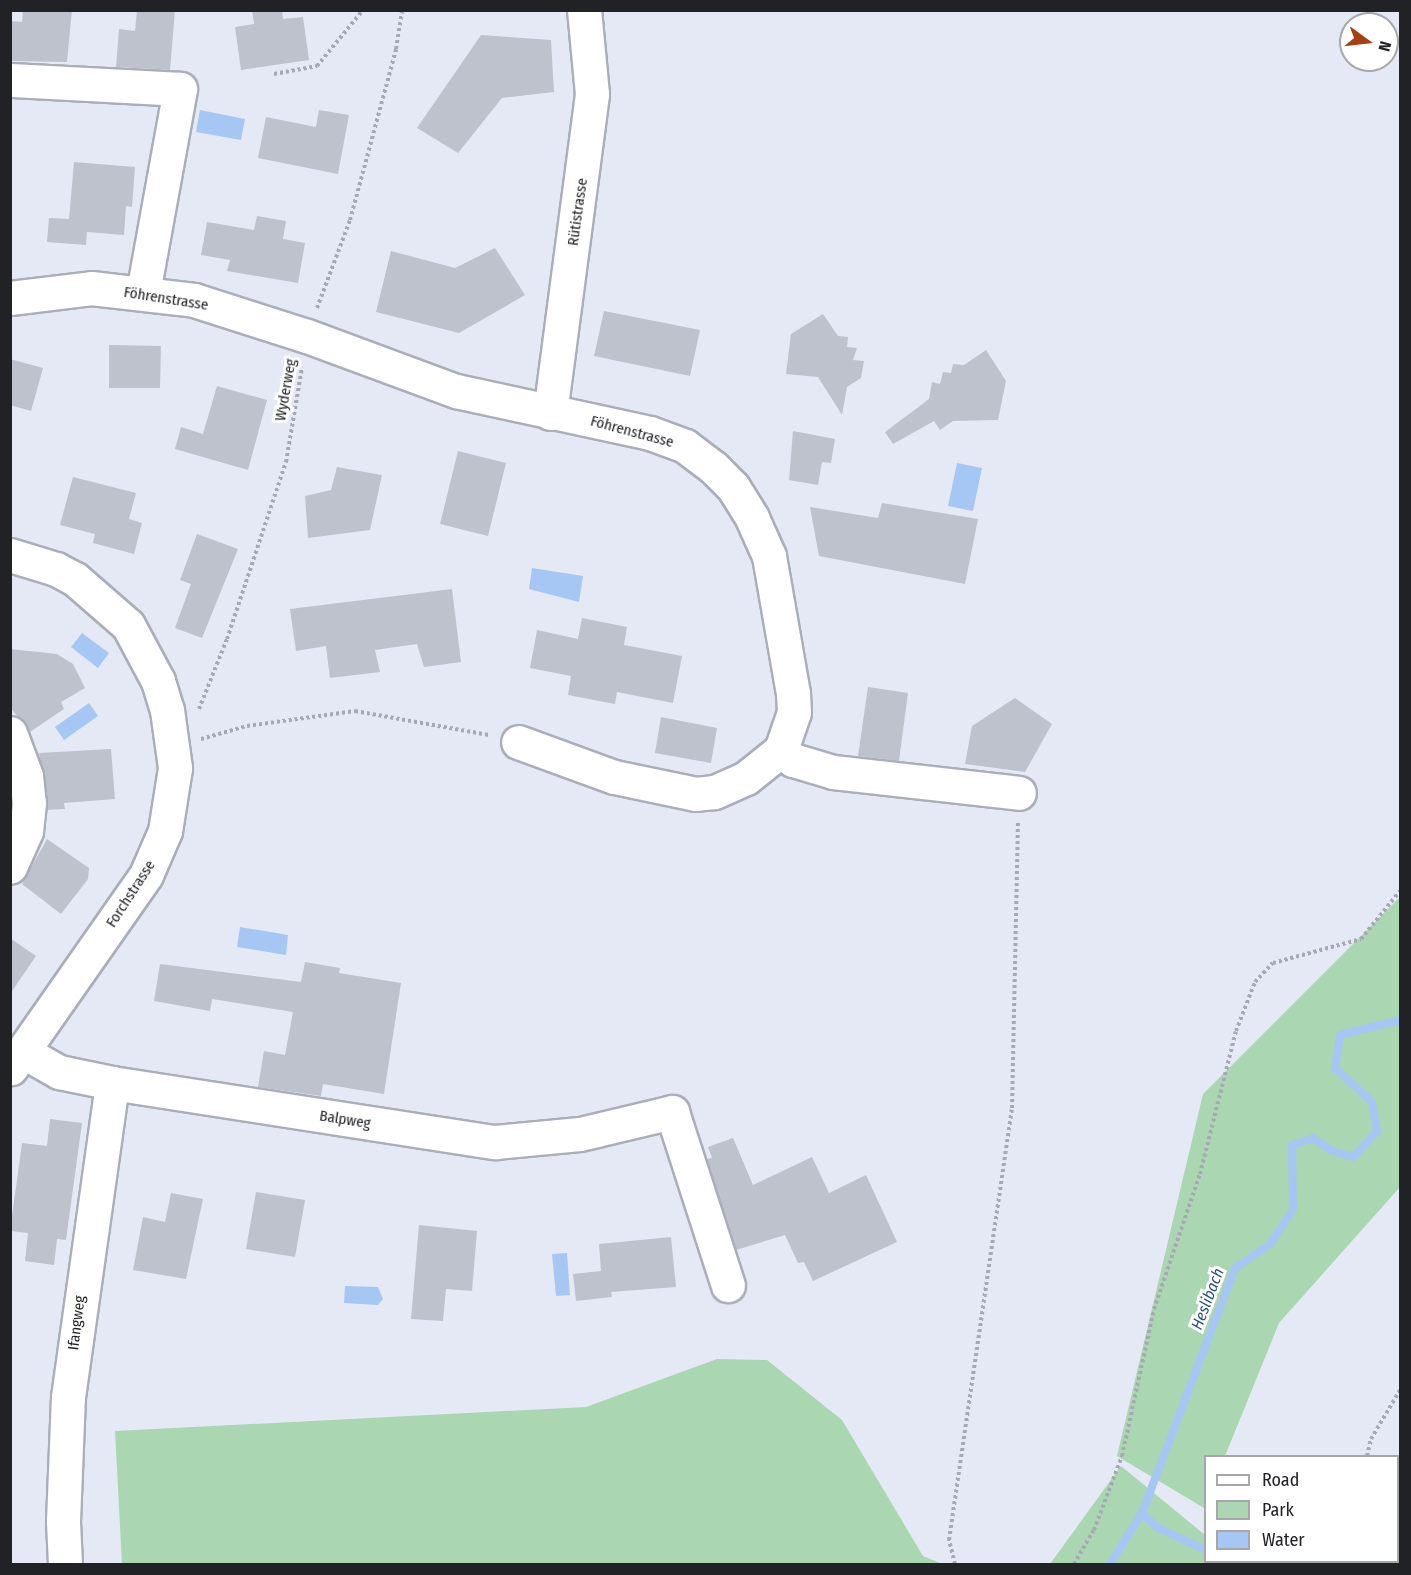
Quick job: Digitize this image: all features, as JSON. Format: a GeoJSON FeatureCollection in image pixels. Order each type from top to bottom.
{"type":"FeatureCollection","features":[{"type":"Feature","properties":{"kind":"street","name":"Rütistrasse"},"geometry":{"type":"LineString","coordinates":[[550,412],[592,94],[584,10]]}},
{"type":"Feature","properties":{"kind":"street"},"geometry":{"type":"LineString","coordinates":[[10,80],[180,89],[143,294]]}},
{"type":"Feature","properties":{"kind":"street","name":"Föhrenstrasse"},"geometry":{"type":"LineString","coordinates":[[10,298],[91,288],[194,300],[307,336],[456,391],[650,433],[685,447],[733,487],[752,518],[769,556],[794,712],[781,750]]}},
{"type":"Feature","properties":{"kind":"street","name":"Forchstrasse"},"geometry":{"type":"LineString","coordinates":[[10,555],[56,569],[75,579],[128,625],[158,681],[167,710],[175,768],[171,810],[146,875],[16,1060]]}},
{"type":"Feature","properties":{"kind":"street"},"geometry":{"type":"LineString","coordinates":[[10,733],[26,776],[29,803],[26,831],[10,867]]}},
{"type":"Feature","properties":{"kind":"street"},"geometry":{"type":"LineString","coordinates":[[518,742],[614,777],[696,794],[714,792],[746,778],[781,750],[793,760],[834,772],[1019,793]]}},
{"type":"Feature","properties":{"kind":"street","name":"Balpweg"},"geometry":{"type":"LineString","coordinates":[[16,1060],[112,1083],[495,1142],[580,1134],[672,1112],[728,1285]]}},
{"type":"Feature","properties":{"kind":"street","name":"Ifangweg"},"geometry":{"type":"LineString","coordinates":[[65,1564],[63,1521],[68,1397],[112,1083]]}},
{"type":"Feature","properties":{"kind":"path"},"geometry":{"type":"LineString","coordinates":[[274,74],[317,66],[363,10]]}},
{"type":"Feature","properties":{"kind":"path","name":"Wyderweg"},"geometry":{"type":"LineString","coordinates":[[197,714],[227,639],[286,462],[307,336],[350,220],[396,49],[402,10]]}},
{"type":"Feature","properties":{"kind":"path"},"geometry":{"type":"LineString","coordinates":[[175,768],[202,738],[247,726],[355,711],[433,722],[518,742]]}},
{"type":"Feature","properties":{"kind":"path"},"geometry":{"type":"LineString","coordinates":[[955,1564],[949,1540],[1012,1108],[1019,793]]}},
{"type":"Feature","properties":{"kind":"path"},"geometry":{"type":"LineString","coordinates":[[1074,1564],[1094,1530],[1122,1456],[1154,1310],[1200,1174],[1236,1031],[1255,982],[1273,963],[1361,939],[1401,891]]}},
{"type":"Feature","properties":{"kind":"path"},"geometry":{"type":"LineString","coordinates":[[1367,1455],[1371,1439],[1401,1390]]}},
{"type":"Feature","properties":{"kind":"green space"},"geometry":{"type":"Polygon","coordinates":[[[1400,897],[1400,1187],[1279,1323],[1225,1455],[1204,1455],[1204,1508],[1117,1456],[1203,1094],[1400,897]]]}},
{"type":"Feature","properties":{"kind":"green space"},"geometry":{"type":"Polygon","coordinates":[[[717,1359],[767,1360],[842,1420],[923,1556],[942,1564],[122,1564],[115,1431],[586,1407],[717,1359]]]}},
{"type":"Feature","properties":{"kind":"green space"},"geometry":{"type":"Polygon","coordinates":[[[1121,1466],[1204,1534],[1204,1563],[1330,1564],[1050,1564],[1121,1466]]]}},
{"type":"Feature","properties":{"kind":"water"},"geometry":{"type":"Polygon","coordinates":[[[200,110],[245,119],[241,140],[196,132],[200,110]]]}},
{"type":"Feature","properties":{"kind":"water"},"geometry":{"type":"Polygon","coordinates":[[[957,463],[982,468],[973,511],[948,506],[957,463]]]}},
{"type":"Feature","properties":{"kind":"water"},"geometry":{"type":"Polygon","coordinates":[[[532,568],[583,576],[579,602],[529,589],[532,568]]]}},
{"type":"Feature","properties":{"kind":"water"},"geometry":{"type":"Polygon","coordinates":[[[82,633],[109,653],[98,668],[71,647],[82,633]]]}},
{"type":"Feature","properties":{"kind":"water"},"geometry":{"type":"Polygon","coordinates":[[[89,703],[98,716],[64,740],[55,727],[89,703]]]}},
{"type":"Feature","properties":{"kind":"water"},"geometry":{"type":"Polygon","coordinates":[[[240,927],[288,935],[286,955],[237,947],[240,927]]]}},
{"type":"Feature","properties":{"kind":"water"},"geometry":{"type":"Polygon","coordinates":[[[567,1253],[570,1295],[556,1296],[552,1254],[567,1253]]]}},
{"type":"Feature","properties":{"kind":"water"},"geometry":{"type":"Polygon","coordinates":[[[345,1286],[378,1287],[383,1299],[378,1305],[344,1303],[345,1286]]]}},
{"type":"Feature","properties":{"kind":"building"},"geometry":{"type":"Polygon","coordinates":[[[23,10],[72,10],[67,62],[10,61],[10,21],[22,22],[23,10]]]}},
{"type":"Feature","properties":{"kind":"building"},"geometry":{"type":"Polygon","coordinates":[[[137,10],[175,10],[170,70],[116,67],[119,29],[135,31],[137,10]]]}},
{"type":"Feature","properties":{"kind":"building"},"geometry":{"type":"Polygon","coordinates":[[[252,10],[282,10],[283,19],[303,17],[309,60],[241,70],[235,27],[254,24],[252,10]]]}},
{"type":"Feature","properties":{"kind":"building"},"geometry":{"type":"Polygon","coordinates":[[[481,35],[551,40],[554,92],[502,98],[458,153],[417,128],[481,35]]]}},
{"type":"Feature","properties":{"kind":"building"},"geometry":{"type":"Polygon","coordinates":[[[319,110],[349,115],[338,174],[258,158],[266,117],[316,127],[319,110]]]}},
{"type":"Feature","properties":{"kind":"building"},"geometry":{"type":"Polygon","coordinates":[[[74,162],[135,167],[132,207],[126,206],[124,235],[87,232],[86,245],[47,242],[49,218],[69,219],[74,162]]]}},
{"type":"Feature","properties":{"kind":"building"},"geometry":{"type":"Polygon","coordinates":[[[257,216],[286,221],[283,239],[305,243],[298,283],[227,271],[230,260],[201,255],[207,222],[254,230],[257,216]]]}},
{"type":"Feature","properties":{"kind":"building"},"geometry":{"type":"Polygon","coordinates":[[[495,248],[525,295],[459,333],[376,312],[391,251],[455,268],[495,248]]]}},
{"type":"Feature","properties":{"kind":"building"},"geometry":{"type":"Polygon","coordinates":[[[604,311],[700,330],[690,376],[594,356],[604,311]]]}},
{"type":"Feature","properties":{"kind":"building"},"geometry":{"type":"Polygon","coordinates":[[[823,314],[838,336],[848,337],[847,347],[857,348],[853,360],[864,361],[861,378],[847,387],[842,415],[818,377],[786,374],[791,334],[823,314]]]}},
{"type":"Feature","properties":{"kind":"building"},"geometry":{"type":"Polygon","coordinates":[[[109,345],[161,346],[160,388],[109,388],[109,345]]]}},
{"type":"Feature","properties":{"kind":"building"},"geometry":{"type":"Polygon","coordinates":[[[986,350],[1006,381],[998,420],[953,421],[940,430],[934,421],[893,444],[885,432],[929,399],[932,382],[940,384],[943,372],[951,373],[953,364],[964,365],[986,350]]]}},
{"type":"Feature","properties":{"kind":"building"},"geometry":{"type":"Polygon","coordinates":[[[10,359],[43,368],[31,411],[10,405],[10,359]]]}},
{"type":"Feature","properties":{"kind":"building"},"geometry":{"type":"Polygon","coordinates":[[[217,386],[267,400],[248,470],[175,449],[181,427],[203,434],[217,386]]]}},
{"type":"Feature","properties":{"kind":"building"},"geometry":{"type":"Polygon","coordinates":[[[793,431],[835,439],[831,463],[822,462],[818,485],[789,480],[793,431]]]}},
{"type":"Feature","properties":{"kind":"building"},"geometry":{"type":"Polygon","coordinates":[[[458,451],[506,463],[488,536],[440,524],[458,451]]]}},
{"type":"Feature","properties":{"kind":"building"},"geometry":{"type":"Polygon","coordinates":[[[337,467],[382,475],[370,530],[308,538],[305,496],[331,490],[337,467]]]}},
{"type":"Feature","properties":{"kind":"building"},"geometry":{"type":"Polygon","coordinates":[[[73,477],[136,493],[129,519],[142,523],[134,554],[93,543],[95,534],[60,525],[73,477]]]}},
{"type":"Feature","properties":{"kind":"building"},"geometry":{"type":"Polygon","coordinates":[[[882,503],[978,519],[965,584],[819,556],[810,507],[878,518],[882,503]]]}},
{"type":"Feature","properties":{"kind":"building"},"geometry":{"type":"Polygon","coordinates":[[[197,534],[238,549],[202,638],[175,628],[191,584],[180,580],[197,534]]]}},
{"type":"Feature","properties":{"kind":"building"},"geometry":{"type":"Polygon","coordinates":[[[452,589],[461,662],[424,667],[417,644],[375,650],[380,672],[330,678],[326,646],[296,651],[290,609],[452,589]]]}},
{"type":"Feature","properties":{"kind":"building"},"geometry":{"type":"Polygon","coordinates":[[[582,618],[627,627],[624,645],[682,656],[673,703],[617,692],[615,704],[568,695],[571,676],[530,668],[537,630],[578,639],[582,618]]]}},
{"type":"Feature","properties":{"kind":"building"},"geometry":{"type":"Polygon","coordinates":[[[10,649],[57,654],[73,664],[85,688],[61,702],[64,709],[30,732],[10,707],[10,649]]]}},
{"type":"Feature","properties":{"kind":"building"},"geometry":{"type":"Polygon","coordinates":[[[868,687],[908,693],[899,761],[858,756],[868,687]]]}},
{"type":"Feature","properties":{"kind":"building"},"geometry":{"type":"Polygon","coordinates":[[[1015,698],[1052,724],[1025,772],[965,764],[972,726],[1015,698]]]}},
{"type":"Feature","properties":{"kind":"building"},"geometry":{"type":"Polygon","coordinates":[[[661,717],[717,728],[711,763],[655,753],[661,717]]]}},
{"type":"Feature","properties":{"kind":"building"},"geometry":{"type":"Polygon","coordinates":[[[111,749],[115,799],[64,803],[65,809],[47,810],[39,753],[111,749]]]}},
{"type":"Feature","properties":{"kind":"building"},"geometry":{"type":"Polygon","coordinates":[[[47,839],[89,868],[88,879],[61,914],[22,884],[47,839]]]}},
{"type":"Feature","properties":{"kind":"building"},"geometry":{"type":"Polygon","coordinates":[[[10,938],[36,956],[10,994],[10,938]]]}},
{"type":"Feature","properties":{"kind":"building"},"geometry":{"type":"Polygon","coordinates":[[[305,962],[340,968],[339,973],[401,983],[384,1094],[323,1084],[321,1096],[258,1087],[264,1051],[285,1055],[293,1012],[212,999],[210,1011],[154,1001],[160,964],[301,982],[305,962]]]}},
{"type":"Feature","properties":{"kind":"building"},"geometry":{"type":"Polygon","coordinates":[[[50,1119],[82,1123],[66,1240],[57,1239],[54,1265],[25,1261],[28,1233],[10,1231],[22,1143],[47,1146],[50,1119]]]}},
{"type":"Feature","properties":{"kind":"building"},"geometry":{"type":"Polygon","coordinates":[[[733,1138],[753,1185],[812,1157],[829,1193],[866,1175],[897,1242],[813,1281],[804,1262],[798,1263],[785,1235],[736,1250],[707,1159],[712,1158],[708,1147],[733,1138]]]}},
{"type":"Feature","properties":{"kind":"building"},"geometry":{"type":"Polygon","coordinates":[[[256,1192],[305,1200],[295,1257],[246,1249],[256,1192]]]}},
{"type":"Feature","properties":{"kind":"building"},"geometry":{"type":"Polygon","coordinates":[[[171,1193],[203,1199],[186,1279],[133,1270],[143,1217],[165,1222],[171,1193]]]}},
{"type":"Feature","properties":{"kind":"building"},"geometry":{"type":"Polygon","coordinates":[[[419,1225],[477,1231],[472,1291],[446,1289],[443,1321],[411,1319],[419,1225]]]}},
{"type":"Feature","properties":{"kind":"building"},"geometry":{"type":"Polygon","coordinates":[[[671,1237],[676,1287],[611,1292],[612,1297],[576,1301],[573,1274],[601,1271],[599,1244],[671,1237]]]}},
{"type":"Feature","properties":{"kind":"waterway","name":"Heslibach"},"geometry":{"type":"LineString","coordinates":[[1110,1564],[1142,1513],[1235,1268],[1270,1244],[1293,1209],[1292,1145],[1313,1138],[1332,1151],[1353,1157],[1377,1131],[1372,1102],[1335,1068],[1340,1035],[1400,1020]]}},
{"type":"Feature","properties":{"kind":"waterway"},"geometry":{"type":"LineString","coordinates":[[1142,1513],[1158,1528],[1204,1549]]}},
{"type":"Feature","properties":{"kind":"waterway"},"geometry":{"type":"LineString","coordinates":[[1264,1563],[1271,1564]]}}]}
